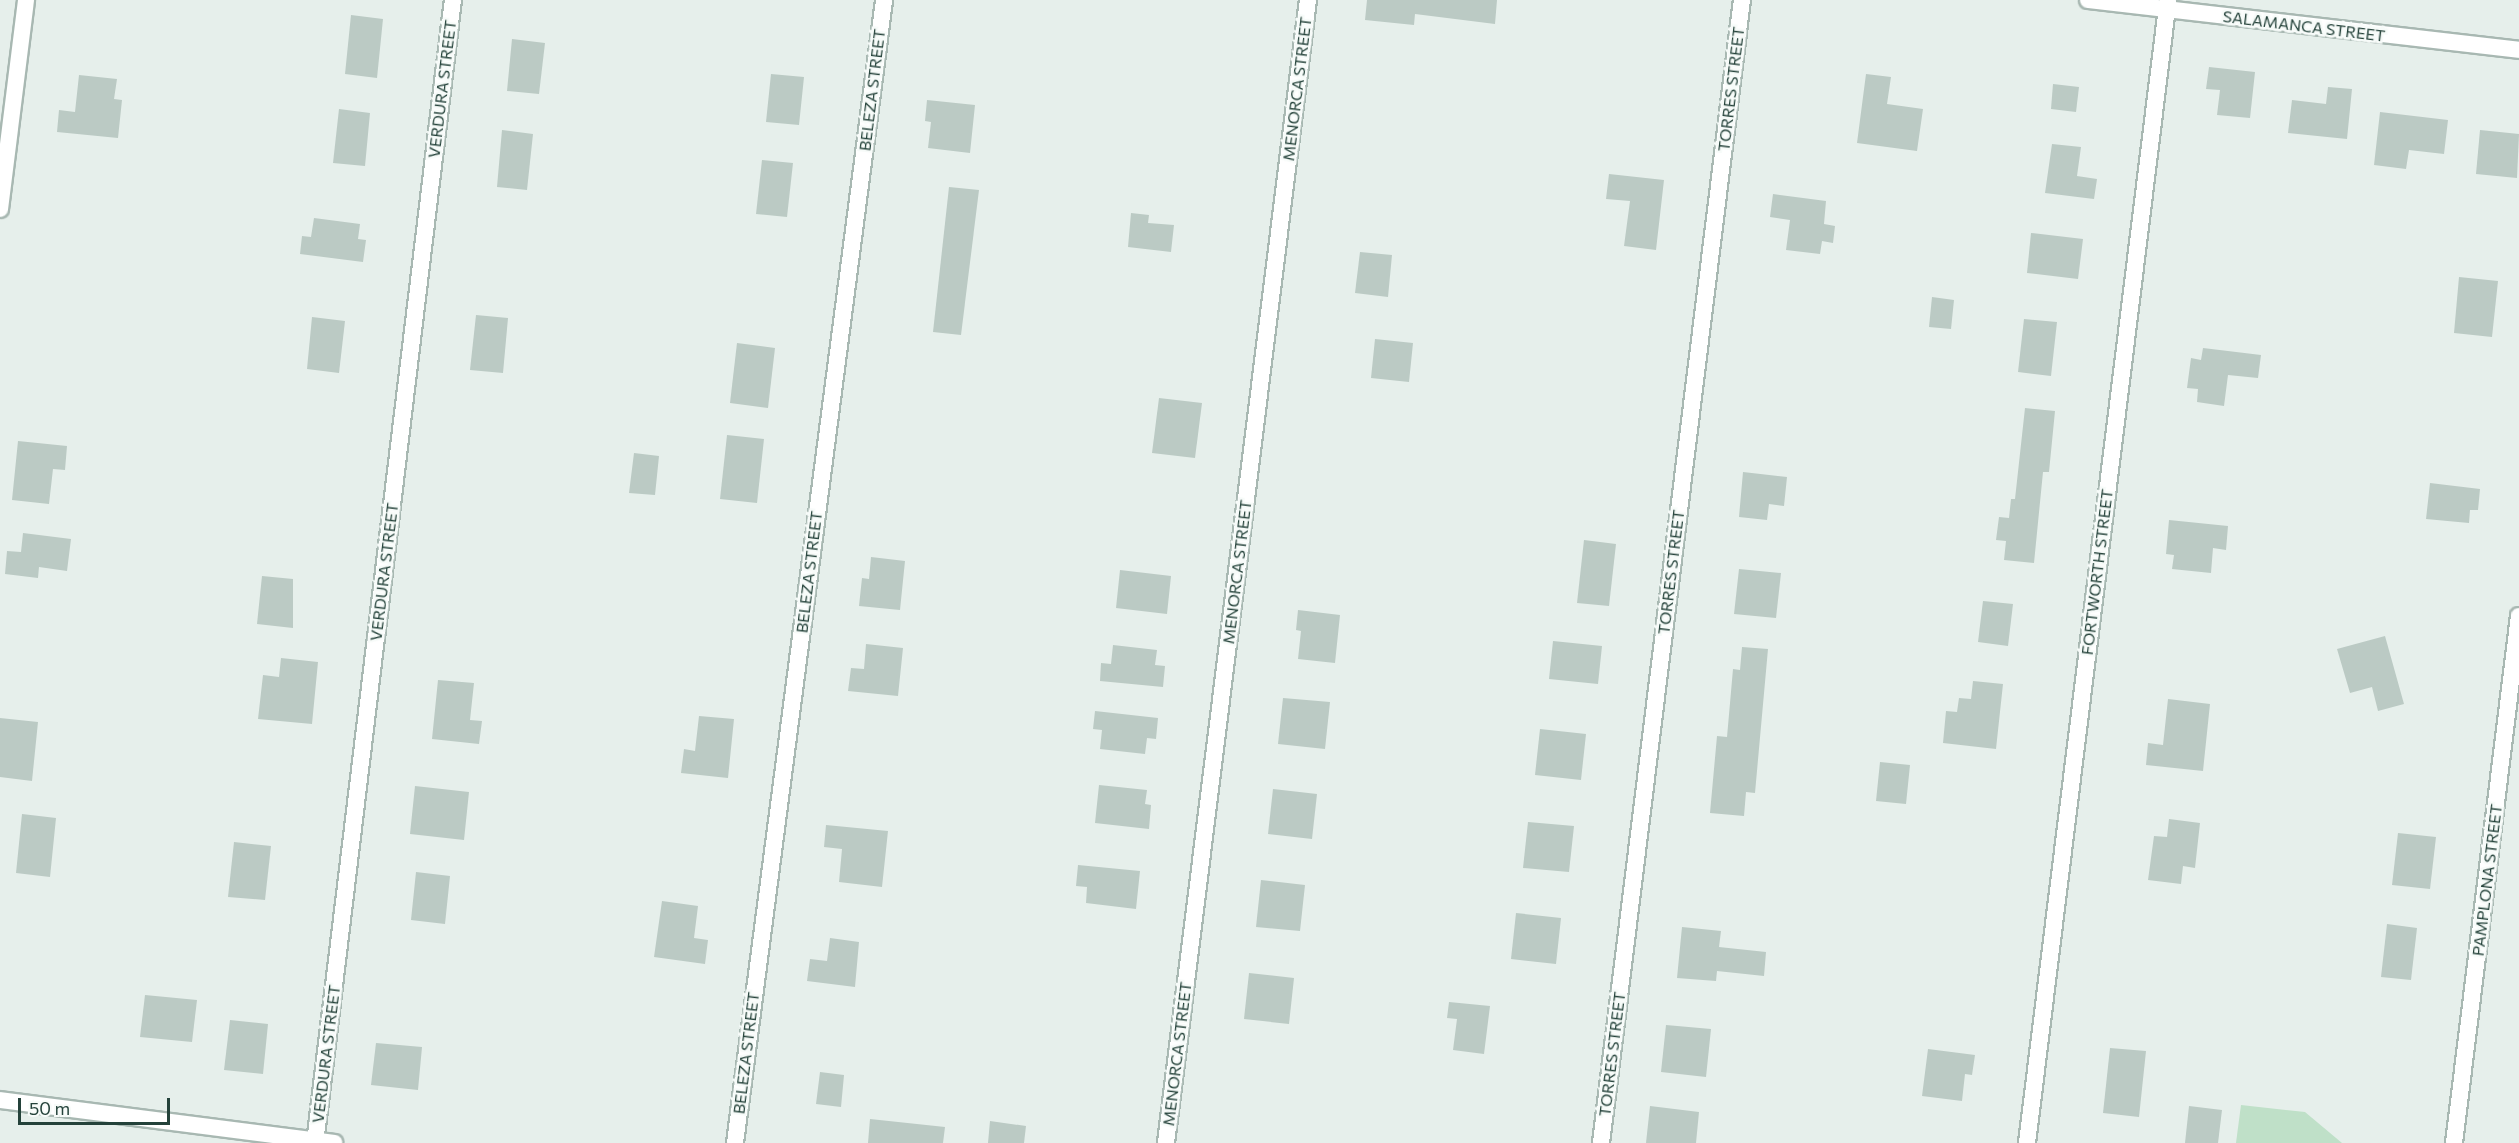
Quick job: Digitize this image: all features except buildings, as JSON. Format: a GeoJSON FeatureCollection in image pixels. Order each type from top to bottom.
{"type":"FeatureCollection","features":[{"type":"Feature","properties":{"kind":"street"},"geometry":{"type":"LineString","coordinates":[[0,208],[26,0]]}},
{"type":"Feature","properties":{"kind":"street","name":"VERDURA STREET"},"geometry":{"type":"LineString","coordinates":[[315,1142],[453,0]]}},
{"type":"Feature","properties":{"kind":"street","name":"BELEZA STREET"},"geometry":{"type":"LineString","coordinates":[[735,1143],[884,0]]}},
{"type":"Feature","properties":{"kind":"street","name":"MENORCA STREET"},"geometry":{"type":"LineString","coordinates":[[1166,1143],[1308,0]]}},
{"type":"Feature","properties":{"kind":"street","name":"TORRES STREET"},"geometry":{"type":"LineString","coordinates":[[1601,1143],[1742,0]]}},
{"type":"Feature","properties":{"kind":"street","name":"SALAMANCA STREET"},"geometry":{"type":"LineString","coordinates":[[2088,0],[2167,5],[2519,50]]}},
{"type":"Feature","properties":{"kind":"street","name":"FORTWORTH STREET"},"geometry":{"type":"LineString","coordinates":[[2027,1143],[2167,5]]}},
{"type":"Feature","properties":{"kind":"street","name":"PAMPLONA STREET"},"geometry":{"type":"LineString","coordinates":[[2454,1143],[2519,616]]}},
{"type":"Feature","properties":{"kind":"street"},"geometry":{"type":"LineString","coordinates":[[0,1100],[334,1143]]}},
{"type":"Feature","properties":{"kind":"green space"},"geometry":{"type":"Polygon","coordinates":[[[2241,1105],[2305,1112],[2342,1143],[2236,1143],[2241,1105]]]}}]}
